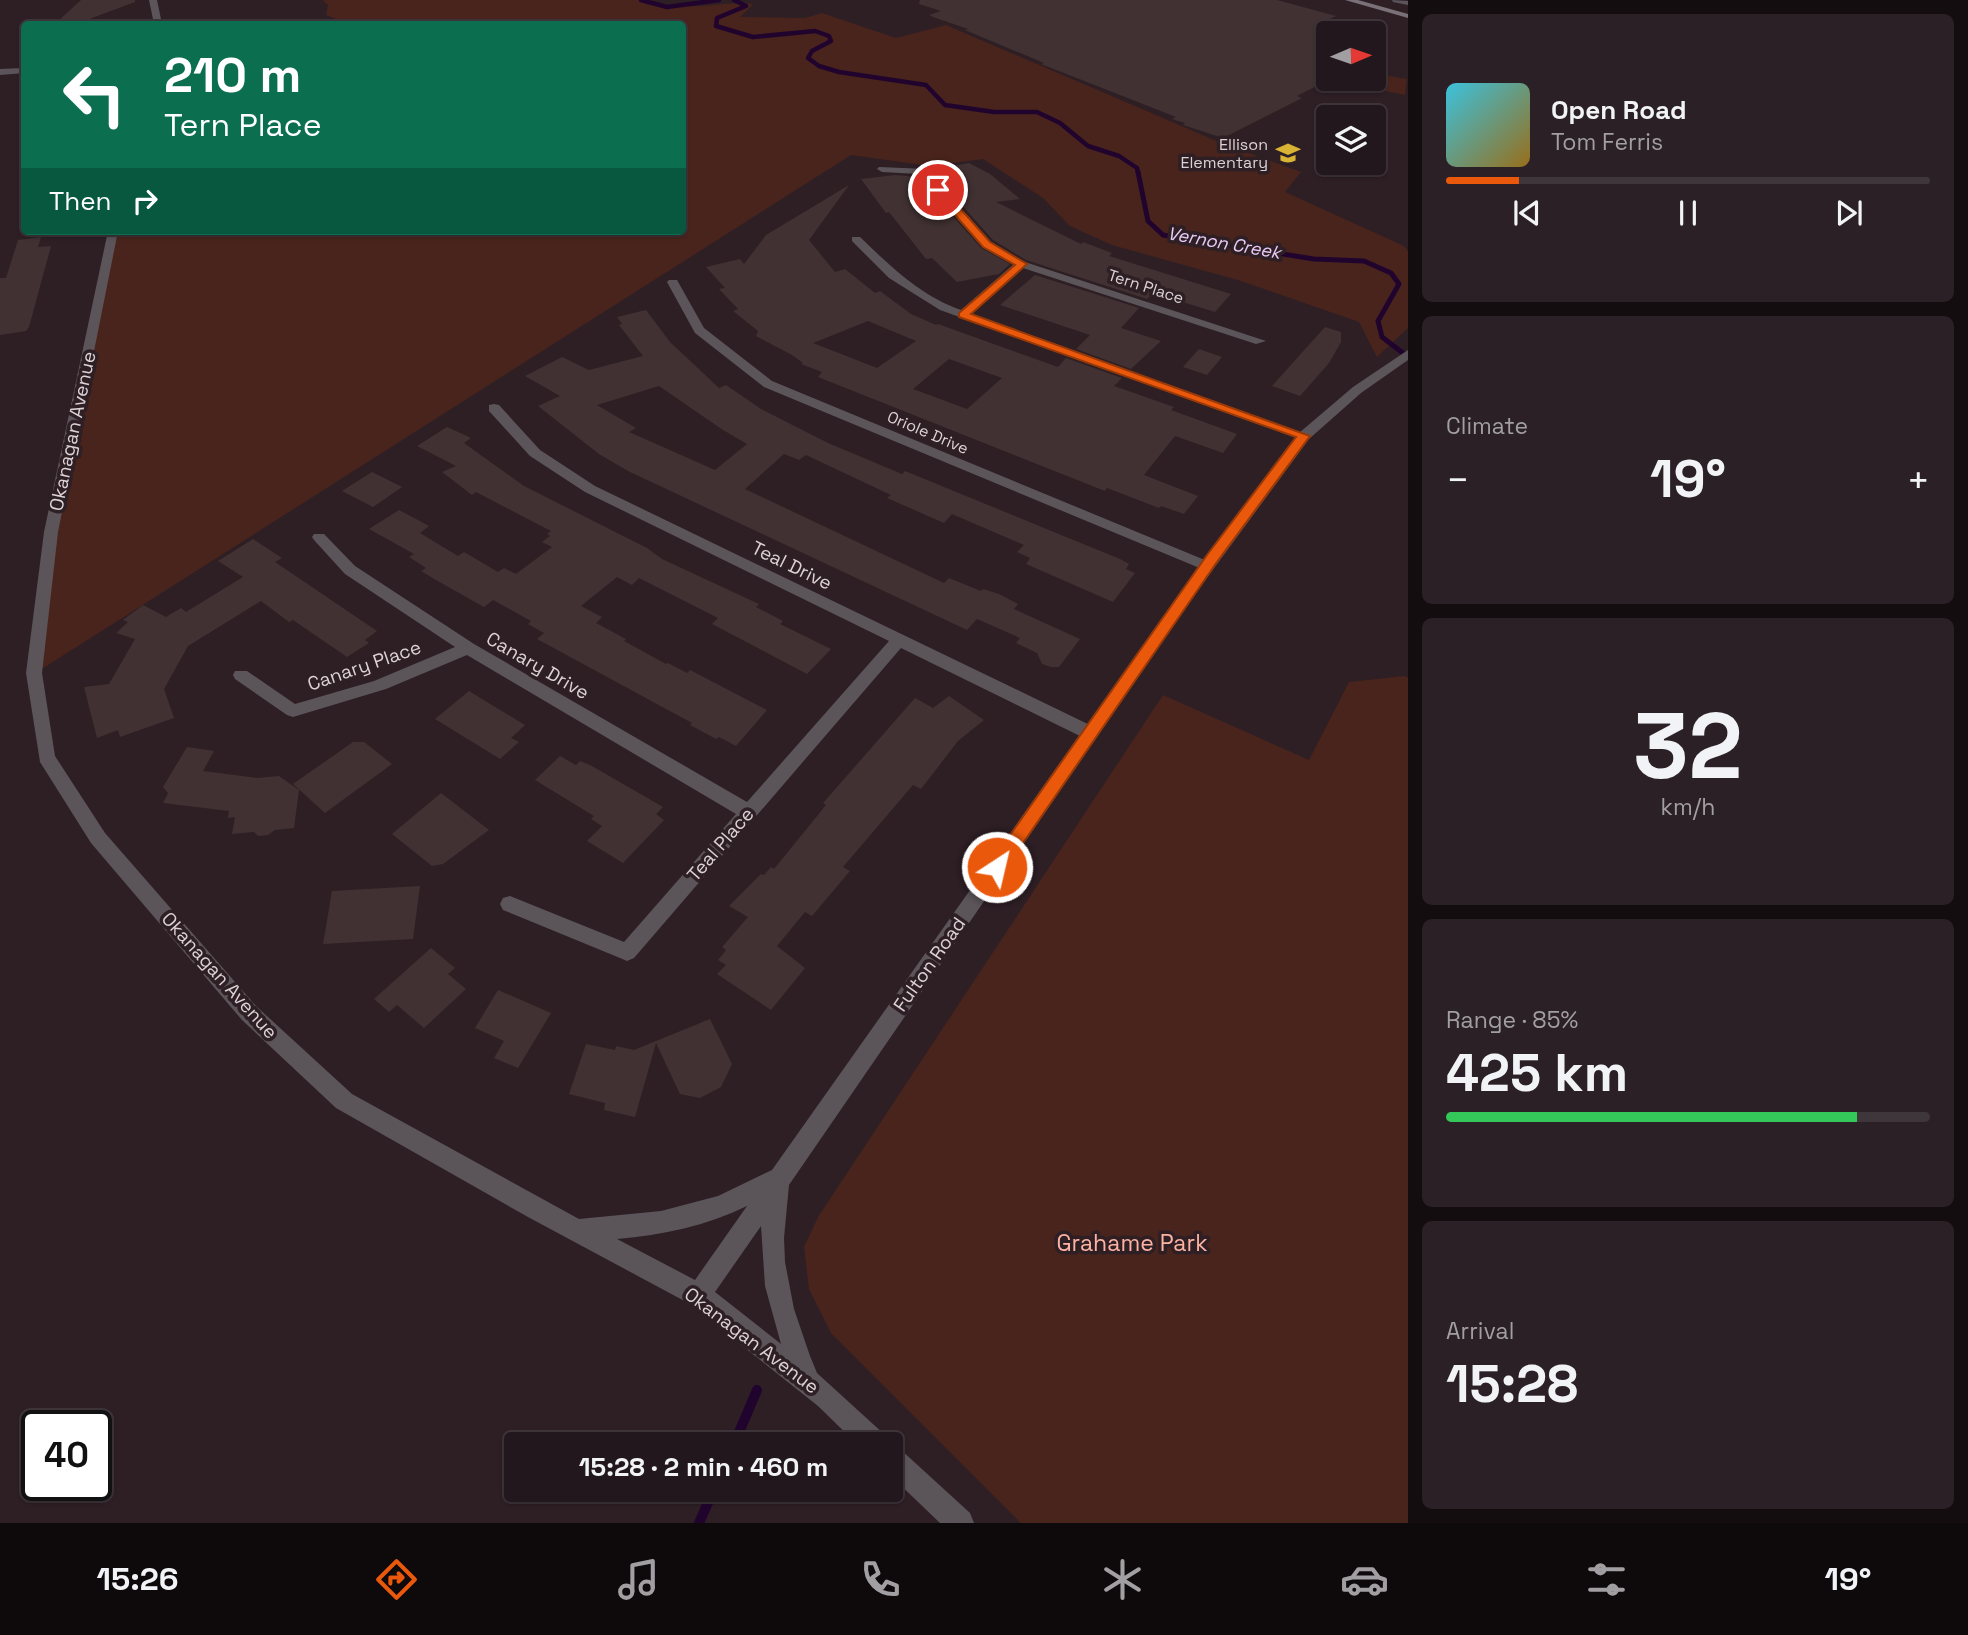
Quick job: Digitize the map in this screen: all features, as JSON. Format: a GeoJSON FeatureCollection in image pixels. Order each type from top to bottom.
{"type":"FeatureCollection","features":[{"type":"Feature","properties":{"kind":"main road"},"geometry":{"type":"LineString","coordinates":[[1349,0],[1408,16]]}},
{"type":"Feature","properties":{"kind":"street"},"geometry":{"type":"LineString","coordinates":[[153,0],[157,21]]}},
{"type":"Feature","properties":{"kind":"street"},"geometry":{"type":"LineString","coordinates":[[1396,0],[1408,3]]}},
{"type":"Feature","properties":{"kind":"street"},"geometry":{"type":"LineString","coordinates":[[0,72],[21,71]]}},
{"type":"Feature","properties":{"kind":"street","name":"Tern Place"},"geometry":{"type":"LineString","coordinates":[[882,169],[922,171],[987,244],[1021,264],[1260,341]]}},
{"type":"Feature","properties":{"kind":"street","name":"Okanagan Avenue"},"geometry":{"type":"LineString","coordinates":[[112,235],[51,532],[34,673],[46,757],[98,838],[249,1013],[344,1101],[699,1295],[808,1382],[863,1432]]}},
{"type":"Feature","properties":{"kind":"street"},"geometry":{"type":"LineString","coordinates":[[856,239],[893,276],[944,308],[1304,436]]}},
{"type":"Feature","properties":{"kind":"street"},"geometry":{"type":"LineString","coordinates":[[963,315],[1021,264]]}},
{"type":"Feature","properties":{"kind":"street","name":"Oriole Drive"},"geometry":{"type":"LineString","coordinates":[[673,282],[699,330],[768,384],[1207,566]]}},
{"type":"Feature","properties":{"kind":"street","name":"Fulton Road"},"geometry":{"type":"LineString","coordinates":[[699,1295],[1207,566],[1304,436],[1357,390],[1408,354]]}},
{"type":"Feature","properties":{"kind":"street","name":"Teal Drive"},"geometry":{"type":"LineString","coordinates":[[495,408],[536,453],[590,489],[1090,733]]}},
{"type":"Feature","properties":{"kind":"street","name":"Canary Drive"},"geometry":{"type":"LineString","coordinates":[[319,537],[350,570],[468,648],[748,812]]}},
{"type":"Feature","properties":{"kind":"street","name":"Teal Place"},"geometry":{"type":"LineString","coordinates":[[510,904],[627,952],[898,641]]}},
{"type":"Feature","properties":{"kind":"street","name":"Canary Place"},"geometry":{"type":"LineString","coordinates":[[241,675],[293,711],[380,685],[468,648]]}},
{"type":"Feature","properties":{"kind":"street"},"geometry":{"type":"LineString","coordinates":[[578,1231],[661,1223],[720,1208],[779,1180]]}},
{"type":"Feature","properties":{"kind":"street"},"geometry":{"type":"LineString","coordinates":[[779,1180],[774,1204],[773,1247],[777,1295],[784,1322],[808,1382]]}},
{"type":"Feature","properties":{"kind":"street"},"geometry":{"type":"LineString","coordinates":[[903,1469],[960,1523]]}},
{"type":"Feature","properties":{"kind":"green space"},"geometry":{"type":"Polygon","coordinates":[[[650,0],[674,6],[743,3],[753,4],[740,17],[805,18],[822,13],[896,38],[946,25],[1221,143],[1301,172],[1285,192],[1404,246],[1408,251],[1408,328],[1377,357],[1359,322],[1241,281],[1112,245],[1070,226],[1043,198],[983,159],[930,166],[851,155],[37,672],[53,533],[114,235],[686,235],[686,21],[341,21],[326,15],[328,5],[323,1],[650,0]]]}},
{"type":"Feature","properties":{"kind":"green space"},"geometry":{"type":"Polygon","coordinates":[[[1386,75],[1407,79],[1405,95],[1386,91],[1386,75]]]}},
{"type":"Feature","properties":{"kind":"green space","name":"Grahame Park"},"geometry":{"type":"Polygon","coordinates":[[[1405,676],[1408,678],[1408,1523],[1021,1523],[831,1333],[809,1289],[804,1247],[818,1217],[1163,695],[1309,760],[1349,682],[1405,676]]]}},
{"type":"Feature","properties":{"kind":"building"},"geometry":{"type":"Polygon","coordinates":[[[81,0],[135,0],[84,21],[58,21],[81,0]]]}},
{"type":"Feature","properties":{"kind":"building"},"geometry":{"type":"Polygon","coordinates":[[[920,0],[1277,0],[1336,16],[1328,21],[1316,21],[1316,86],[1297,96],[1302,98],[1223,138],[1183,125],[1185,123],[1172,119],[1176,117],[1041,64],[1044,63],[965,30],[968,29],[933,17],[929,15],[941,11],[919,4],[920,0]]]}},
{"type":"Feature","properties":{"kind":"building"},"geometry":{"type":"Polygon","coordinates":[[[969,163],[990,174],[1020,199],[996,202],[1081,244],[1083,242],[1112,253],[1109,256],[1231,294],[1215,312],[1153,293],[1147,299],[1026,260],[993,240],[930,170],[969,163]]]}},
{"type":"Feature","properties":{"kind":"building"},"geometry":{"type":"Polygon","coordinates":[[[895,175],[918,177],[981,248],[1010,264],[999,274],[957,282],[932,258],[926,259],[861,179],[895,175]]]}},
{"type":"Feature","properties":{"kind":"building"},"geometry":{"type":"Polygon","coordinates":[[[849,185],[809,240],[835,272],[845,269],[875,293],[880,291],[911,314],[936,325],[1058,367],[1066,358],[1122,378],[1114,386],[1174,407],[1171,410],[1237,434],[1223,453],[1175,436],[1144,475],[1198,496],[1184,514],[1161,506],[1159,508],[1107,488],[1105,491],[818,377],[822,372],[801,364],[803,363],[792,355],[756,336],[758,331],[733,311],[738,309],[719,289],[725,288],[706,267],[740,259],[744,264],[766,235],[849,185]],[[868,321],[813,343],[877,368],[916,341],[868,321]],[[949,359],[913,389],[967,409],[1002,378],[949,359]]]}},
{"type":"Feature","properties":{"kind":"building"},"geometry":{"type":"Polygon","coordinates":[[[41,237],[38,247],[51,246],[29,327],[26,331],[0,335],[0,278],[6,278],[18,240],[41,237]]]}},
{"type":"Feature","properties":{"kind":"building"},"geometry":{"type":"Polygon","coordinates":[[[1035,275],[1139,308],[1121,328],[1161,341],[1131,369],[1076,349],[1090,335],[1000,305],[1035,275]]]}},
{"type":"Feature","properties":{"kind":"building"},"geometry":{"type":"Polygon","coordinates":[[[646,310],[670,342],[719,388],[726,385],[761,409],[828,443],[902,474],[905,471],[1120,559],[1129,564],[1126,569],[1135,573],[1113,602],[1026,564],[1030,558],[1017,552],[1024,545],[952,514],[944,523],[887,498],[891,495],[806,455],[799,460],[784,454],[745,489],[944,583],[949,578],[981,591],[983,589],[999,594],[1018,604],[1014,609],[1080,639],[1059,667],[1051,667],[1042,664],[1037,653],[1016,643],[1020,638],[977,619],[967,630],[628,471],[599,454],[538,406],[560,396],[525,376],[562,357],[589,370],[643,356],[619,325],[622,324],[617,317],[646,310]],[[659,386],[597,405],[636,428],[629,432],[715,470],[747,444],[659,386]]]}},
{"type":"Feature","properties":{"kind":"building"},"geometry":{"type":"Polygon","coordinates":[[[1325,327],[1341,332],[1341,342],[1329,363],[1300,396],[1272,386],[1325,327]]]}},
{"type":"Feature","properties":{"kind":"building"},"geometry":{"type":"Polygon","coordinates":[[[1199,349],[1222,357],[1207,375],[1183,367],[1199,349]]]}},
{"type":"Feature","properties":{"kind":"building"},"geometry":{"type":"Polygon","coordinates":[[[447,427],[471,438],[464,443],[524,486],[647,548],[662,559],[759,604],[756,607],[783,621],[780,624],[831,649],[807,674],[712,624],[718,618],[639,578],[632,585],[617,577],[581,606],[602,617],[596,623],[626,639],[624,641],[666,664],[687,673],[690,670],[767,710],[736,746],[719,737],[716,739],[690,725],[692,723],[537,639],[544,633],[528,624],[531,621],[493,600],[484,607],[436,580],[421,571],[426,568],[409,557],[414,554],[369,529],[399,510],[429,526],[420,533],[458,556],[464,552],[498,572],[504,568],[516,574],[552,547],[542,542],[550,536],[547,534],[551,531],[476,492],[472,495],[442,472],[456,466],[417,446],[447,427]]]}},
{"type":"Feature","properties":{"kind":"building"},"geometry":{"type":"Polygon","coordinates":[[[372,472],[402,487],[373,507],[342,491],[372,472]]]}},
{"type":"Feature","properties":{"kind":"building"},"geometry":{"type":"Polygon","coordinates":[[[253,539],[282,558],[275,562],[377,631],[365,640],[369,643],[347,657],[293,620],[289,622],[261,601],[188,646],[164,689],[174,718],[120,737],[118,730],[97,738],[84,687],[109,684],[135,639],[116,633],[128,622],[123,620],[143,605],[166,617],[181,608],[186,612],[243,577],[218,561],[253,539]]]}},
{"type":"Feature","properties":{"kind":"building"},"geometry":{"type":"Polygon","coordinates":[[[469,691],[525,725],[511,738],[519,742],[500,759],[435,719],[469,691]]]}},
{"type":"Feature","properties":{"kind":"building"},"geometry":{"type":"Polygon","coordinates":[[[949,696],[984,720],[958,741],[921,789],[913,785],[843,867],[850,871],[812,916],[805,912],[777,946],[805,968],[771,1010],[717,974],[726,965],[718,960],[726,950],[722,947],[748,917],[729,906],[761,874],[764,875],[771,867],[774,869],[826,805],[823,803],[915,698],[933,708],[949,696]]]}},
{"type":"Feature","properties":{"kind":"building"},"geometry":{"type":"Polygon","coordinates":[[[353,742],[364,742],[392,764],[325,813],[293,784],[353,742]]]}},
{"type":"Feature","properties":{"kind":"building"},"geometry":{"type":"Polygon","coordinates":[[[187,747],[214,751],[203,771],[257,778],[279,776],[299,790],[294,828],[275,830],[268,835],[258,836],[254,832],[232,834],[235,817],[228,818],[229,811],[163,803],[168,793],[163,787],[187,747]]]}},
{"type":"Feature","properties":{"kind":"building"},"geometry":{"type":"Polygon","coordinates":[[[560,756],[576,765],[580,761],[592,766],[663,807],[656,814],[664,820],[623,863],[587,841],[602,826],[591,819],[594,816],[535,780],[560,756]]]}},
{"type":"Feature","properties":{"kind":"building"},"geometry":{"type":"Polygon","coordinates":[[[441,793],[489,830],[443,864],[432,866],[392,834],[441,793]]]}},
{"type":"Feature","properties":{"kind":"building"},"geometry":{"type":"Polygon","coordinates":[[[420,886],[413,939],[323,944],[332,891],[420,886]]]}},
{"type":"Feature","properties":{"kind":"building"},"geometry":{"type":"Polygon","coordinates":[[[431,948],[455,968],[448,974],[466,989],[424,1028],[397,1005],[389,1012],[374,999],[431,948]]]}},
{"type":"Feature","properties":{"kind":"building"},"geometry":{"type":"Polygon","coordinates":[[[498,990],[551,1013],[518,1068],[494,1058],[504,1041],[475,1028],[498,990]]]}},
{"type":"Feature","properties":{"kind":"building"},"geometry":{"type":"Polygon","coordinates":[[[710,1019],[732,1064],[721,1087],[700,1098],[680,1094],[656,1043],[635,1117],[604,1110],[605,1103],[569,1094],[586,1044],[615,1050],[616,1046],[634,1050],[710,1019]]]}},
{"type":"Feature","properties":{"kind":"waterway","name":"Vernon Creek"},"geometry":{"type":"LineString","coordinates":[[641,0],[667,7],[719,0]]}},
{"type":"Feature","properties":{"kind":"waterway","name":"Vernon Creek"},"geometry":{"type":"LineString","coordinates":[[734,0],[746,6],[717,18],[716,26],[753,37],[815,31],[829,36],[831,41],[812,51],[808,58],[819,66],[839,72],[926,85],[945,105],[994,112],[1037,112],[1060,123],[1088,146],[1119,156],[1137,168],[1138,173]]}},
{"type":"Feature","properties":{"kind":"waterway","name":"Vernon Creek"},"geometry":{"type":"LineString","coordinates":[[1138,172],[1148,221],[1163,235],[1314,259],[1364,261],[1391,273],[1399,284],[1378,321],[1382,337],[1408,357]]}},
{"type":"Feature","properties":{"kind":"waterway"},"geometry":{"type":"LineString","coordinates":[[739,1432],[757,1390]]}},
{"type":"Feature","properties":{"kind":"waterway"},"geometry":{"type":"LineString","coordinates":[[699,1523],[708,1502]]}},
{"type":"Feature","properties":{"kind":"place","name":"Ellison Elementary"},"geometry":{"type":"Point","coordinates":[1288,153]}},
{"type":"Feature","properties":{"kind":"route"},"geometry":{"type":"LineString","coordinates":[[938,190],[987,244],[1021,264],[963,315],[1304,436],[1212,558],[997,867]]}}]}
